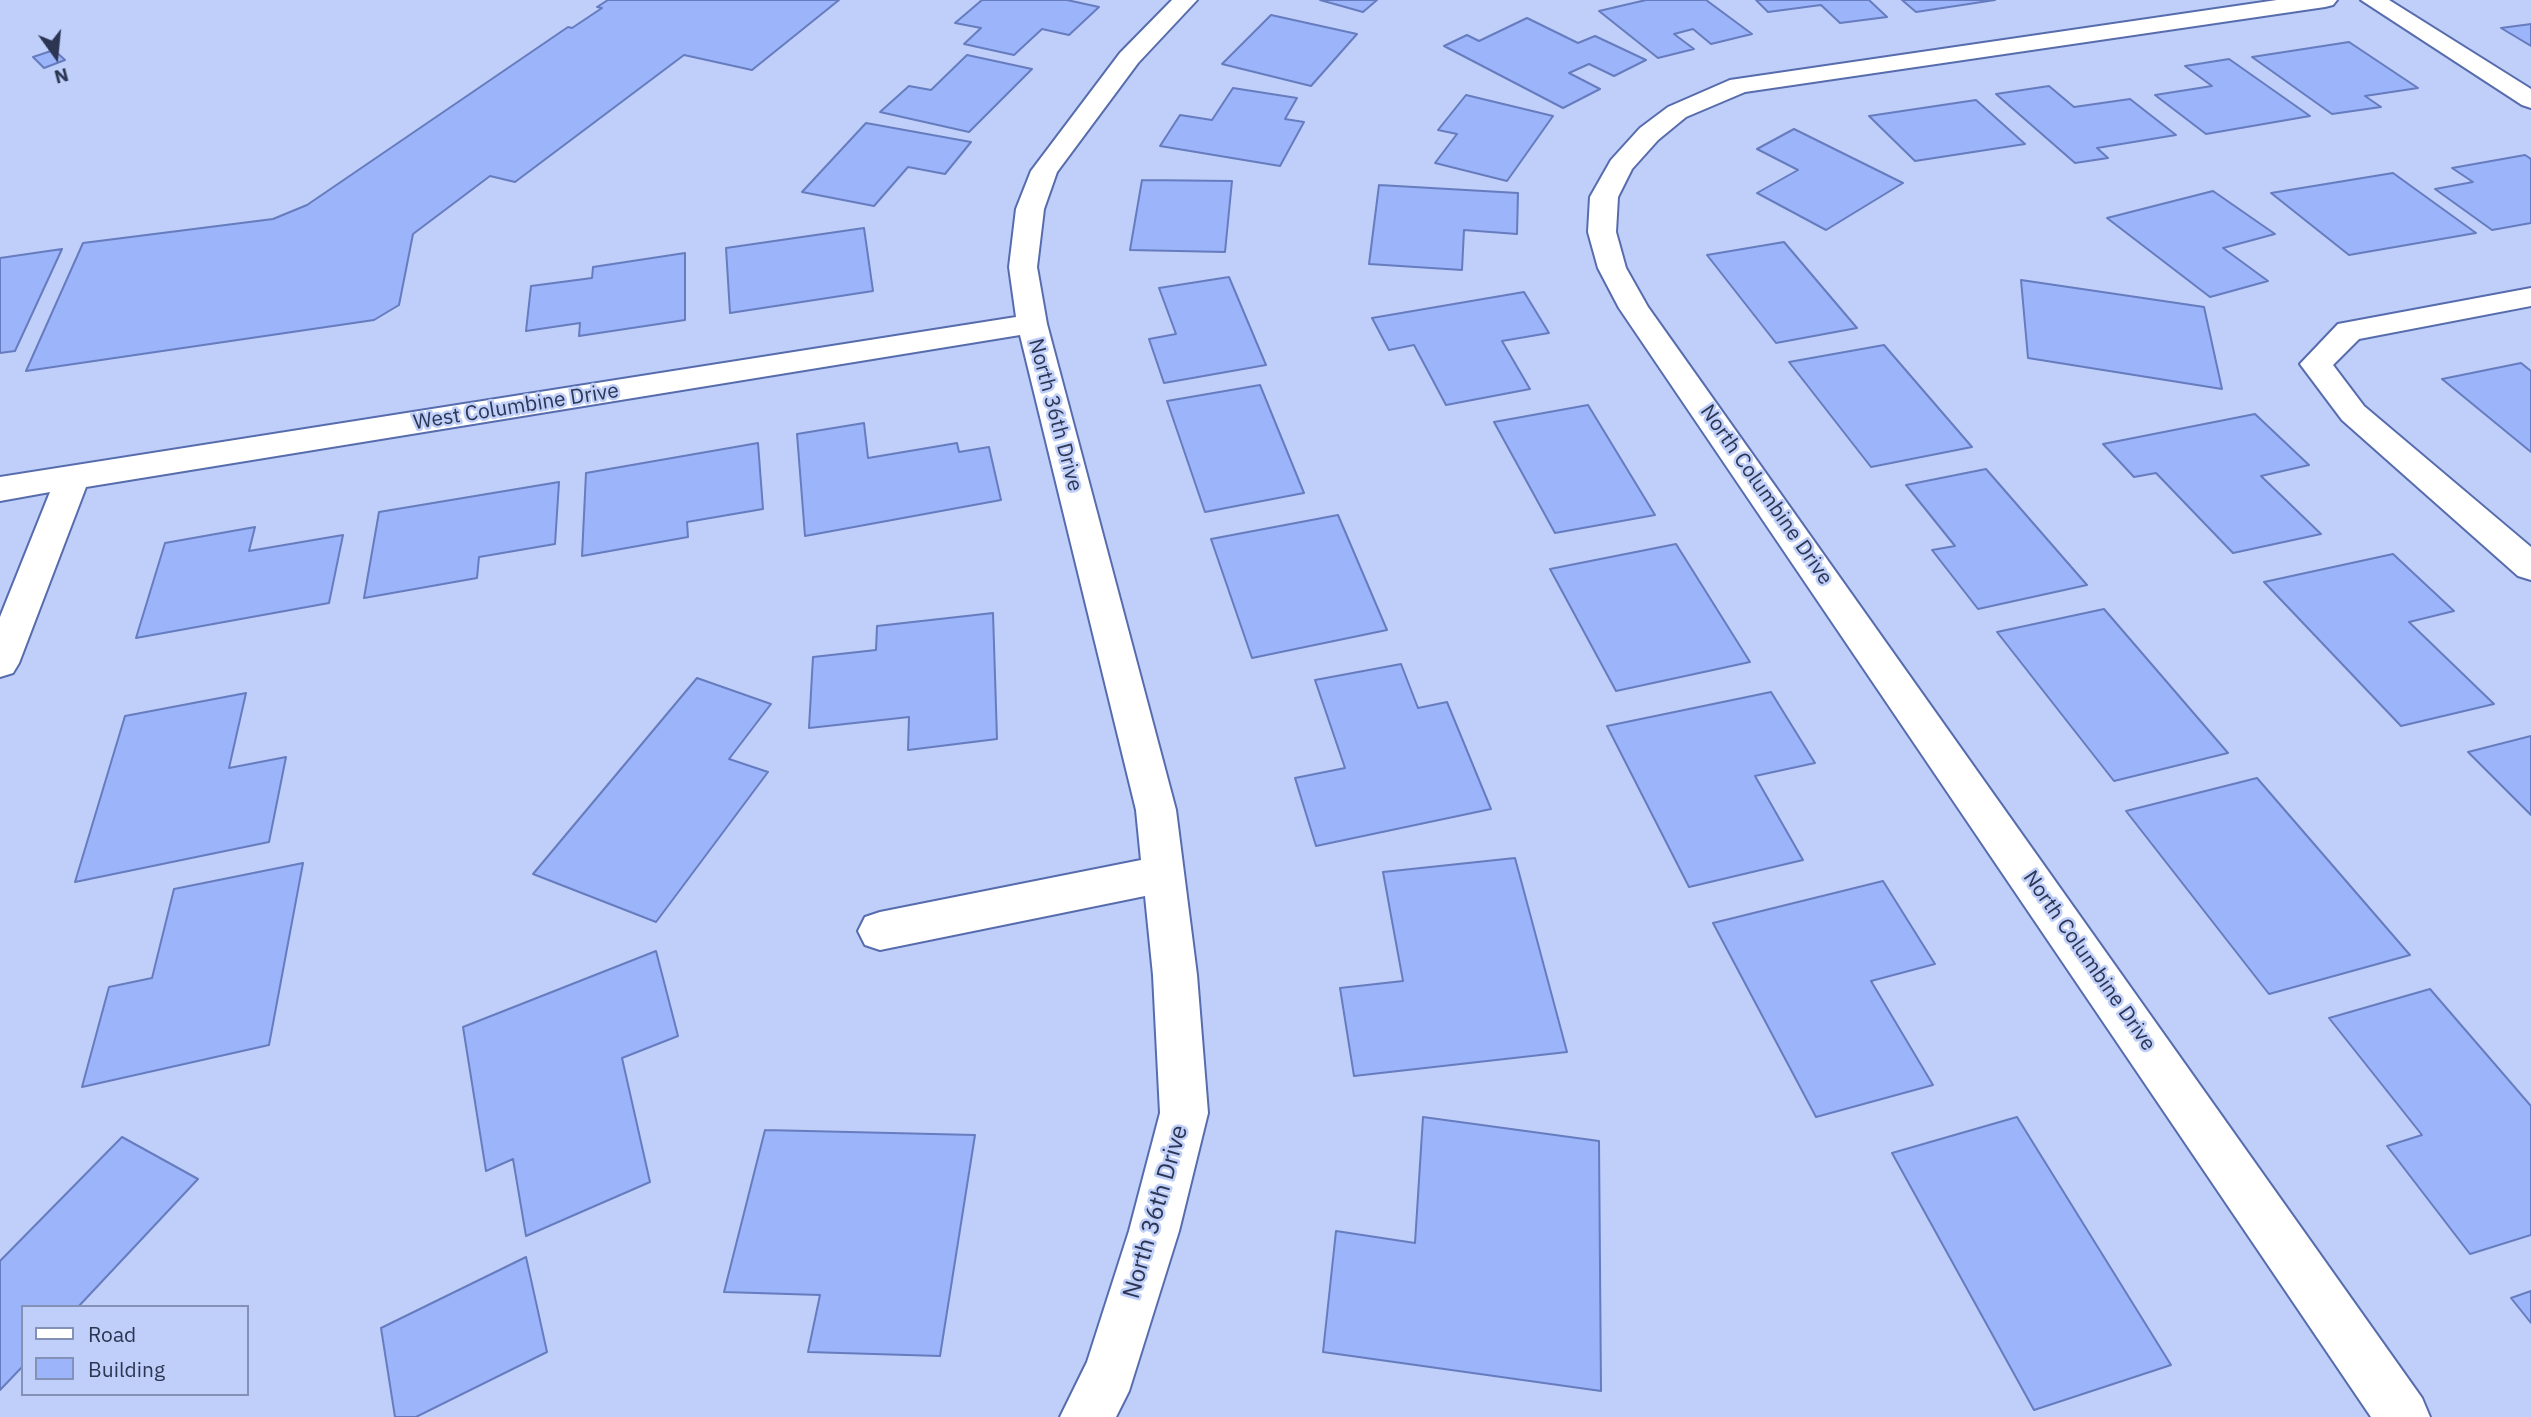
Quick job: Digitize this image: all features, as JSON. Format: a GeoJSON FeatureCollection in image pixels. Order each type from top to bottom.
{"type":"FeatureCollection","features":[{"type":"Feature","properties":{"kind":"street","name":"North 36th Drive"},"geometry":{"type":"LineString","coordinates":[[1087,1417],[1110,1372],[1154,1231],[1184,1113],[1175,975],[1156,810],[1032,324],[1023,267],[1030,209],[1044,171],[1129,58],[1185,0]]}},
{"type":"Feature","properties":{"kind":"street","name":"North Columbine Drive"},"geometry":{"type":"LineString","coordinates":[[2325,0],[1738,85],[1677,112],[1649,134],[1620,166],[1604,197],[1602,232],[1612,268],[1634,308],[2403,1417]]}},
{"type":"Feature","properties":{"kind":"street"},"geometry":{"type":"LineString","coordinates":[[2373,0],[2531,100]]}},
{"type":"Feature","properties":{"kind":"street"},"geometry":{"type":"LineString","coordinates":[[2531,297],[2349,331],[2316,364],[2353,413],[2531,566]]}},
{"type":"Feature","properties":{"kind":"street","name":"West Columbine Drive"},"geometry":{"type":"LineString","coordinates":[[0,489],[1032,324]]}},
{"type":"Feature","properties":{"kind":"street"},"geometry":{"type":"LineString","coordinates":[[0,663],[73,478]]}},
{"type":"Feature","properties":{"kind":"street"},"geometry":{"type":"LineString","coordinates":[[880,931],[1163,874]]}},
{"type":"Feature","properties":{"kind":"building"},"geometry":{"type":"Polygon","coordinates":[[[608,0],[839,0],[752,70],[684,55],[515,182],[490,176],[413,234],[399,305],[374,320],[26,371],[83,243],[273,219],[307,205],[568,27],[572,28],[602,8],[597,7],[608,0]]]}},
{"type":"Feature","properties":{"kind":"building"},"geometry":{"type":"Polygon","coordinates":[[[982,0],[1067,0],[1099,7],[1069,35],[1042,29],[1014,55],[964,44],[981,28],[955,23],[982,0]]]}},
{"type":"Feature","properties":{"kind":"building"},"geometry":{"type":"Polygon","coordinates":[[[1320,0],[1377,0],[1363,12],[1320,0]]]}},
{"type":"Feature","properties":{"kind":"building"},"geometry":{"type":"Polygon","coordinates":[[[1646,0],[1706,0],[1752,34],[1711,44],[1693,29],[1674,34],[1694,49],[1658,58],[1599,11],[1646,0]]]}},
{"type":"Feature","properties":{"kind":"building"},"geometry":{"type":"Polygon","coordinates":[[[1756,0],[1869,0],[1887,17],[1840,23],[1821,5],[1768,12],[1756,0]]]}},
{"type":"Feature","properties":{"kind":"building"},"geometry":{"type":"Polygon","coordinates":[[[1902,0],[1995,0],[1916,12],[1902,0]]]}},
{"type":"Feature","properties":{"kind":"building"},"geometry":{"type":"Polygon","coordinates":[[[1271,15],[1357,34],[1311,86],[1222,64],[1271,15]]]}},
{"type":"Feature","properties":{"kind":"building"},"geometry":{"type":"Polygon","coordinates":[[[1527,18],[1578,43],[1595,36],[1646,60],[1614,76],[1589,64],[1569,73],[1600,89],[1563,108],[1444,46],[1467,35],[1479,41],[1527,18]]]}},
{"type":"Feature","properties":{"kind":"building"},"geometry":{"type":"Polygon","coordinates":[[[2531,24],[2531,46],[2501,28],[2531,24]]]}},
{"type":"Feature","properties":{"kind":"building"},"geometry":{"type":"Polygon","coordinates":[[[2349,42],[2418,88],[2365,96],[2381,107],[2332,114],[2252,57],[2349,42]]]}},
{"type":"Feature","properties":{"kind":"building"},"geometry":{"type":"Polygon","coordinates":[[[54,50],[65,60],[44,68],[33,57],[54,50]]]}},
{"type":"Feature","properties":{"kind":"building"},"geometry":{"type":"Polygon","coordinates":[[[967,55],[1032,69],[969,132],[880,112],[909,86],[931,90],[967,55]]]}},
{"type":"Feature","properties":{"kind":"building"},"geometry":{"type":"Polygon","coordinates":[[[2229,59],[2310,116],[2206,134],[2155,95],[2212,86],[2185,66],[2229,59]]]}},
{"type":"Feature","properties":{"kind":"building"},"geometry":{"type":"Polygon","coordinates":[[[2049,86],[2074,107],[2130,99],[2176,135],[2097,148],[2108,158],[2075,163],[1996,94],[2049,86]]]}},
{"type":"Feature","properties":{"kind":"building"},"geometry":{"type":"Polygon","coordinates":[[[1233,88],[1297,98],[1285,119],[1304,122],[1280,166],[1160,146],[1180,115],[1212,120],[1233,88]]]}},
{"type":"Feature","properties":{"kind":"building"},"geometry":{"type":"Polygon","coordinates":[[[1466,95],[1553,116],[1507,181],[1435,163],[1457,134],[1438,130],[1466,95]]]}},
{"type":"Feature","properties":{"kind":"building"},"geometry":{"type":"Polygon","coordinates":[[[1976,100],[2025,144],[1915,161],[1869,116],[1976,100]]]}},
{"type":"Feature","properties":{"kind":"building"},"geometry":{"type":"Polygon","coordinates":[[[866,123],[971,142],[945,174],[908,167],[874,206],[802,192],[866,123]]]}},
{"type":"Feature","properties":{"kind":"building"},"geometry":{"type":"Polygon","coordinates":[[[1794,129],[1903,183],[1826,230],[1757,193],[1798,170],[1757,149],[1794,129]]]}},
{"type":"Feature","properties":{"kind":"building"},"geometry":{"type":"Polygon","coordinates":[[[2525,155],[2531,159],[2531,223],[2492,230],[2435,189],[2473,182],[2452,168],[2525,155]]]}},
{"type":"Feature","properties":{"kind":"building"},"geometry":{"type":"Polygon","coordinates":[[[2393,173],[2476,233],[2349,255],[2271,193],[2393,173]]]}},
{"type":"Feature","properties":{"kind":"building"},"geometry":{"type":"Polygon","coordinates":[[[1142,180],[1232,181],[1225,252],[1130,250],[1142,180]]]}},
{"type":"Feature","properties":{"kind":"building"},"geometry":{"type":"Polygon","coordinates":[[[1379,185],[1518,193],[1517,234],[1464,230],[1462,270],[1369,264],[1379,185]]]}},
{"type":"Feature","properties":{"kind":"building"},"geometry":{"type":"Polygon","coordinates":[[[2213,191],[2275,234],[2223,248],[2268,281],[2210,297],[2107,218],[2213,191]]]}},
{"type":"Feature","properties":{"kind":"building"},"geometry":{"type":"Polygon","coordinates":[[[864,228],[873,291],[730,313],[726,248],[864,228]]]}},
{"type":"Feature","properties":{"kind":"building"},"geometry":{"type":"Polygon","coordinates":[[[1784,242],[1857,328],[1776,343],[1707,255],[1784,242]]]}},
{"type":"Feature","properties":{"kind":"building"},"geometry":{"type":"Polygon","coordinates":[[[62,249],[15,351],[0,353],[0,258],[62,249]]]}},
{"type":"Feature","properties":{"kind":"building"},"geometry":{"type":"Polygon","coordinates":[[[685,253],[685,320],[579,336],[580,323],[526,331],[531,286],[592,278],[593,267],[685,253]]]}},
{"type":"Feature","properties":{"kind":"building"},"geometry":{"type":"Polygon","coordinates":[[[1229,277],[1266,365],[1164,383],[1149,339],[1176,334],[1159,288],[1229,277]]]}},
{"type":"Feature","properties":{"kind":"building"},"geometry":{"type":"Polygon","coordinates":[[[2021,280],[2204,307],[2222,389],[2028,358],[2021,280]]]}},
{"type":"Feature","properties":{"kind":"building"},"geometry":{"type":"Polygon","coordinates":[[[1524,292],[1549,333],[1502,341],[1530,389],[1446,405],[1414,345],[1389,350],[1372,318],[1524,292]]]}},
{"type":"Feature","properties":{"kind":"building"},"geometry":{"type":"Polygon","coordinates":[[[1884,345],[1972,447],[1871,467],[1789,362],[1884,345]]]}},
{"type":"Feature","properties":{"kind":"building"},"geometry":{"type":"Polygon","coordinates":[[[2521,363],[2531,371],[2531,452],[2442,379],[2521,363]]]}},
{"type":"Feature","properties":{"kind":"building"},"geometry":{"type":"Polygon","coordinates":[[[1260,385],[1304,493],[1205,512],[1167,401],[1260,385]]]}},
{"type":"Feature","properties":{"kind":"building"},"geometry":{"type":"Polygon","coordinates":[[[1588,405],[1655,515],[1555,533],[1494,422],[1588,405]]]}},
{"type":"Feature","properties":{"kind":"building"},"geometry":{"type":"Polygon","coordinates":[[[2255,414],[2309,465],[2261,476],[2321,534],[2233,553],[2156,473],[2134,477],[2103,444],[2255,414]]]}},
{"type":"Feature","properties":{"kind":"building"},"geometry":{"type":"Polygon","coordinates":[[[864,423],[868,458],[957,443],[959,452],[989,447],[1001,500],[805,536],[797,434],[864,423]]]}},
{"type":"Feature","properties":{"kind":"building"},"geometry":{"type":"Polygon","coordinates":[[[758,443],[763,509],[687,522],[688,537],[582,556],[586,473],[758,443]]]}},
{"type":"Feature","properties":{"kind":"building"},"geometry":{"type":"Polygon","coordinates":[[[1986,469],[2087,585],[1978,609],[1932,550],[1955,546],[1906,485],[1986,469]]]}},
{"type":"Feature","properties":{"kind":"building"},"geometry":{"type":"Polygon","coordinates":[[[559,482],[555,544],[479,557],[477,578],[364,598],[379,512],[559,482]]]}},
{"type":"Feature","properties":{"kind":"building"},"geometry":{"type":"Polygon","coordinates":[[[1338,515],[1387,630],[1252,658],[1211,539],[1338,515]]]}},
{"type":"Feature","properties":{"kind":"building"},"geometry":{"type":"Polygon","coordinates":[[[255,527],[249,551],[343,535],[329,603],[136,638],[165,543],[255,527]]]}},
{"type":"Feature","properties":{"kind":"building"},"geometry":{"type":"Polygon","coordinates":[[[1676,544],[1750,662],[1616,691],[1550,569],[1676,544]]]}},
{"type":"Feature","properties":{"kind":"building"},"geometry":{"type":"Polygon","coordinates":[[[2393,554],[2454,611],[2409,622],[2494,704],[2401,726],[2264,582],[2393,554]]]}},
{"type":"Feature","properties":{"kind":"building"},"geometry":{"type":"Polygon","coordinates":[[[2104,609],[2228,753],[2114,781],[1997,632],[2104,609]]]}},
{"type":"Feature","properties":{"kind":"building"},"geometry":{"type":"Polygon","coordinates":[[[993,613],[997,739],[908,750],[909,717],[809,728],[813,657],[876,650],[877,626],[993,613]]]}},
{"type":"Feature","properties":{"kind":"building"},"geometry":{"type":"Polygon","coordinates":[[[1401,664],[1418,708],[1447,702],[1491,809],[1316,846],[1295,778],[1345,768],[1315,680],[1401,664]]]}},
{"type":"Feature","properties":{"kind":"building"},"geometry":{"type":"Polygon","coordinates":[[[697,678],[771,704],[729,759],[768,772],[656,922],[533,874],[697,678]]]}},
{"type":"Feature","properties":{"kind":"building"},"geometry":{"type":"Polygon","coordinates":[[[1771,692],[1815,763],[1755,776],[1803,860],[1689,887],[1607,726],[1771,692]]]}},
{"type":"Feature","properties":{"kind":"building"},"geometry":{"type":"Polygon","coordinates":[[[246,693],[229,768],[286,757],[269,842],[75,882],[125,716],[246,693]]]}},
{"type":"Feature","properties":{"kind":"building"},"geometry":{"type":"Polygon","coordinates":[[[2531,736],[2531,815],[2468,752],[2531,736]]]}},
{"type":"Feature","properties":{"kind":"building"},"geometry":{"type":"Polygon","coordinates":[[[2257,778],[2410,955],[2269,994],[2126,811],[2257,778]]]}},
{"type":"Feature","properties":{"kind":"building"},"geometry":{"type":"Polygon","coordinates":[[[1515,858],[1567,1052],[1354,1076],[1340,988],[1403,981],[1383,872],[1515,858]]]}},
{"type":"Feature","properties":{"kind":"building"},"geometry":{"type":"Polygon","coordinates":[[[303,863],[269,1045],[82,1087],[109,987],[152,978],[174,889],[303,863]]]}},
{"type":"Feature","properties":{"kind":"building"},"geometry":{"type":"Polygon","coordinates":[[[1883,881],[1935,964],[1871,981],[1933,1085],[1816,1117],[1713,923],[1883,881]]]}},
{"type":"Feature","properties":{"kind":"building"},"geometry":{"type":"Polygon","coordinates":[[[656,951],[678,1036],[622,1058],[650,1182],[526,1236],[513,1159],[486,1171],[463,1027],[656,951]]]}},
{"type":"Feature","properties":{"kind":"building"},"geometry":{"type":"Polygon","coordinates":[[[2430,989],[2531,1106],[2531,1235],[2470,1254],[2387,1146],[2422,1135],[2329,1018],[2430,989]]]}},
{"type":"Feature","properties":{"kind":"building"},"geometry":{"type":"Polygon","coordinates":[[[1423,1117],[1599,1141],[1601,1391],[1323,1352],[1336,1231],[1415,1243],[1423,1117]]]}},
{"type":"Feature","properties":{"kind":"building"},"geometry":{"type":"Polygon","coordinates":[[[2017,1117],[2171,1365],[2034,1410],[1892,1153],[2017,1117]]]}},
{"type":"Feature","properties":{"kind":"building"},"geometry":{"type":"Polygon","coordinates":[[[765,1130],[975,1135],[940,1356],[808,1352],[820,1295],[724,1292],[765,1130]]]}},
{"type":"Feature","properties":{"kind":"building"},"geometry":{"type":"Polygon","coordinates":[[[122,1137],[198,1179],[80,1305],[21,1305],[21,1368],[0,1390],[0,1261],[122,1137]]]}},
{"type":"Feature","properties":{"kind":"building"},"geometry":{"type":"Polygon","coordinates":[[[526,1257],[547,1352],[416,1417],[395,1417],[381,1328],[526,1257]]]}},
{"type":"Feature","properties":{"kind":"building"},"geometry":{"type":"Polygon","coordinates":[[[2531,1291],[2531,1323],[2511,1298],[2531,1291]]]}}]}
